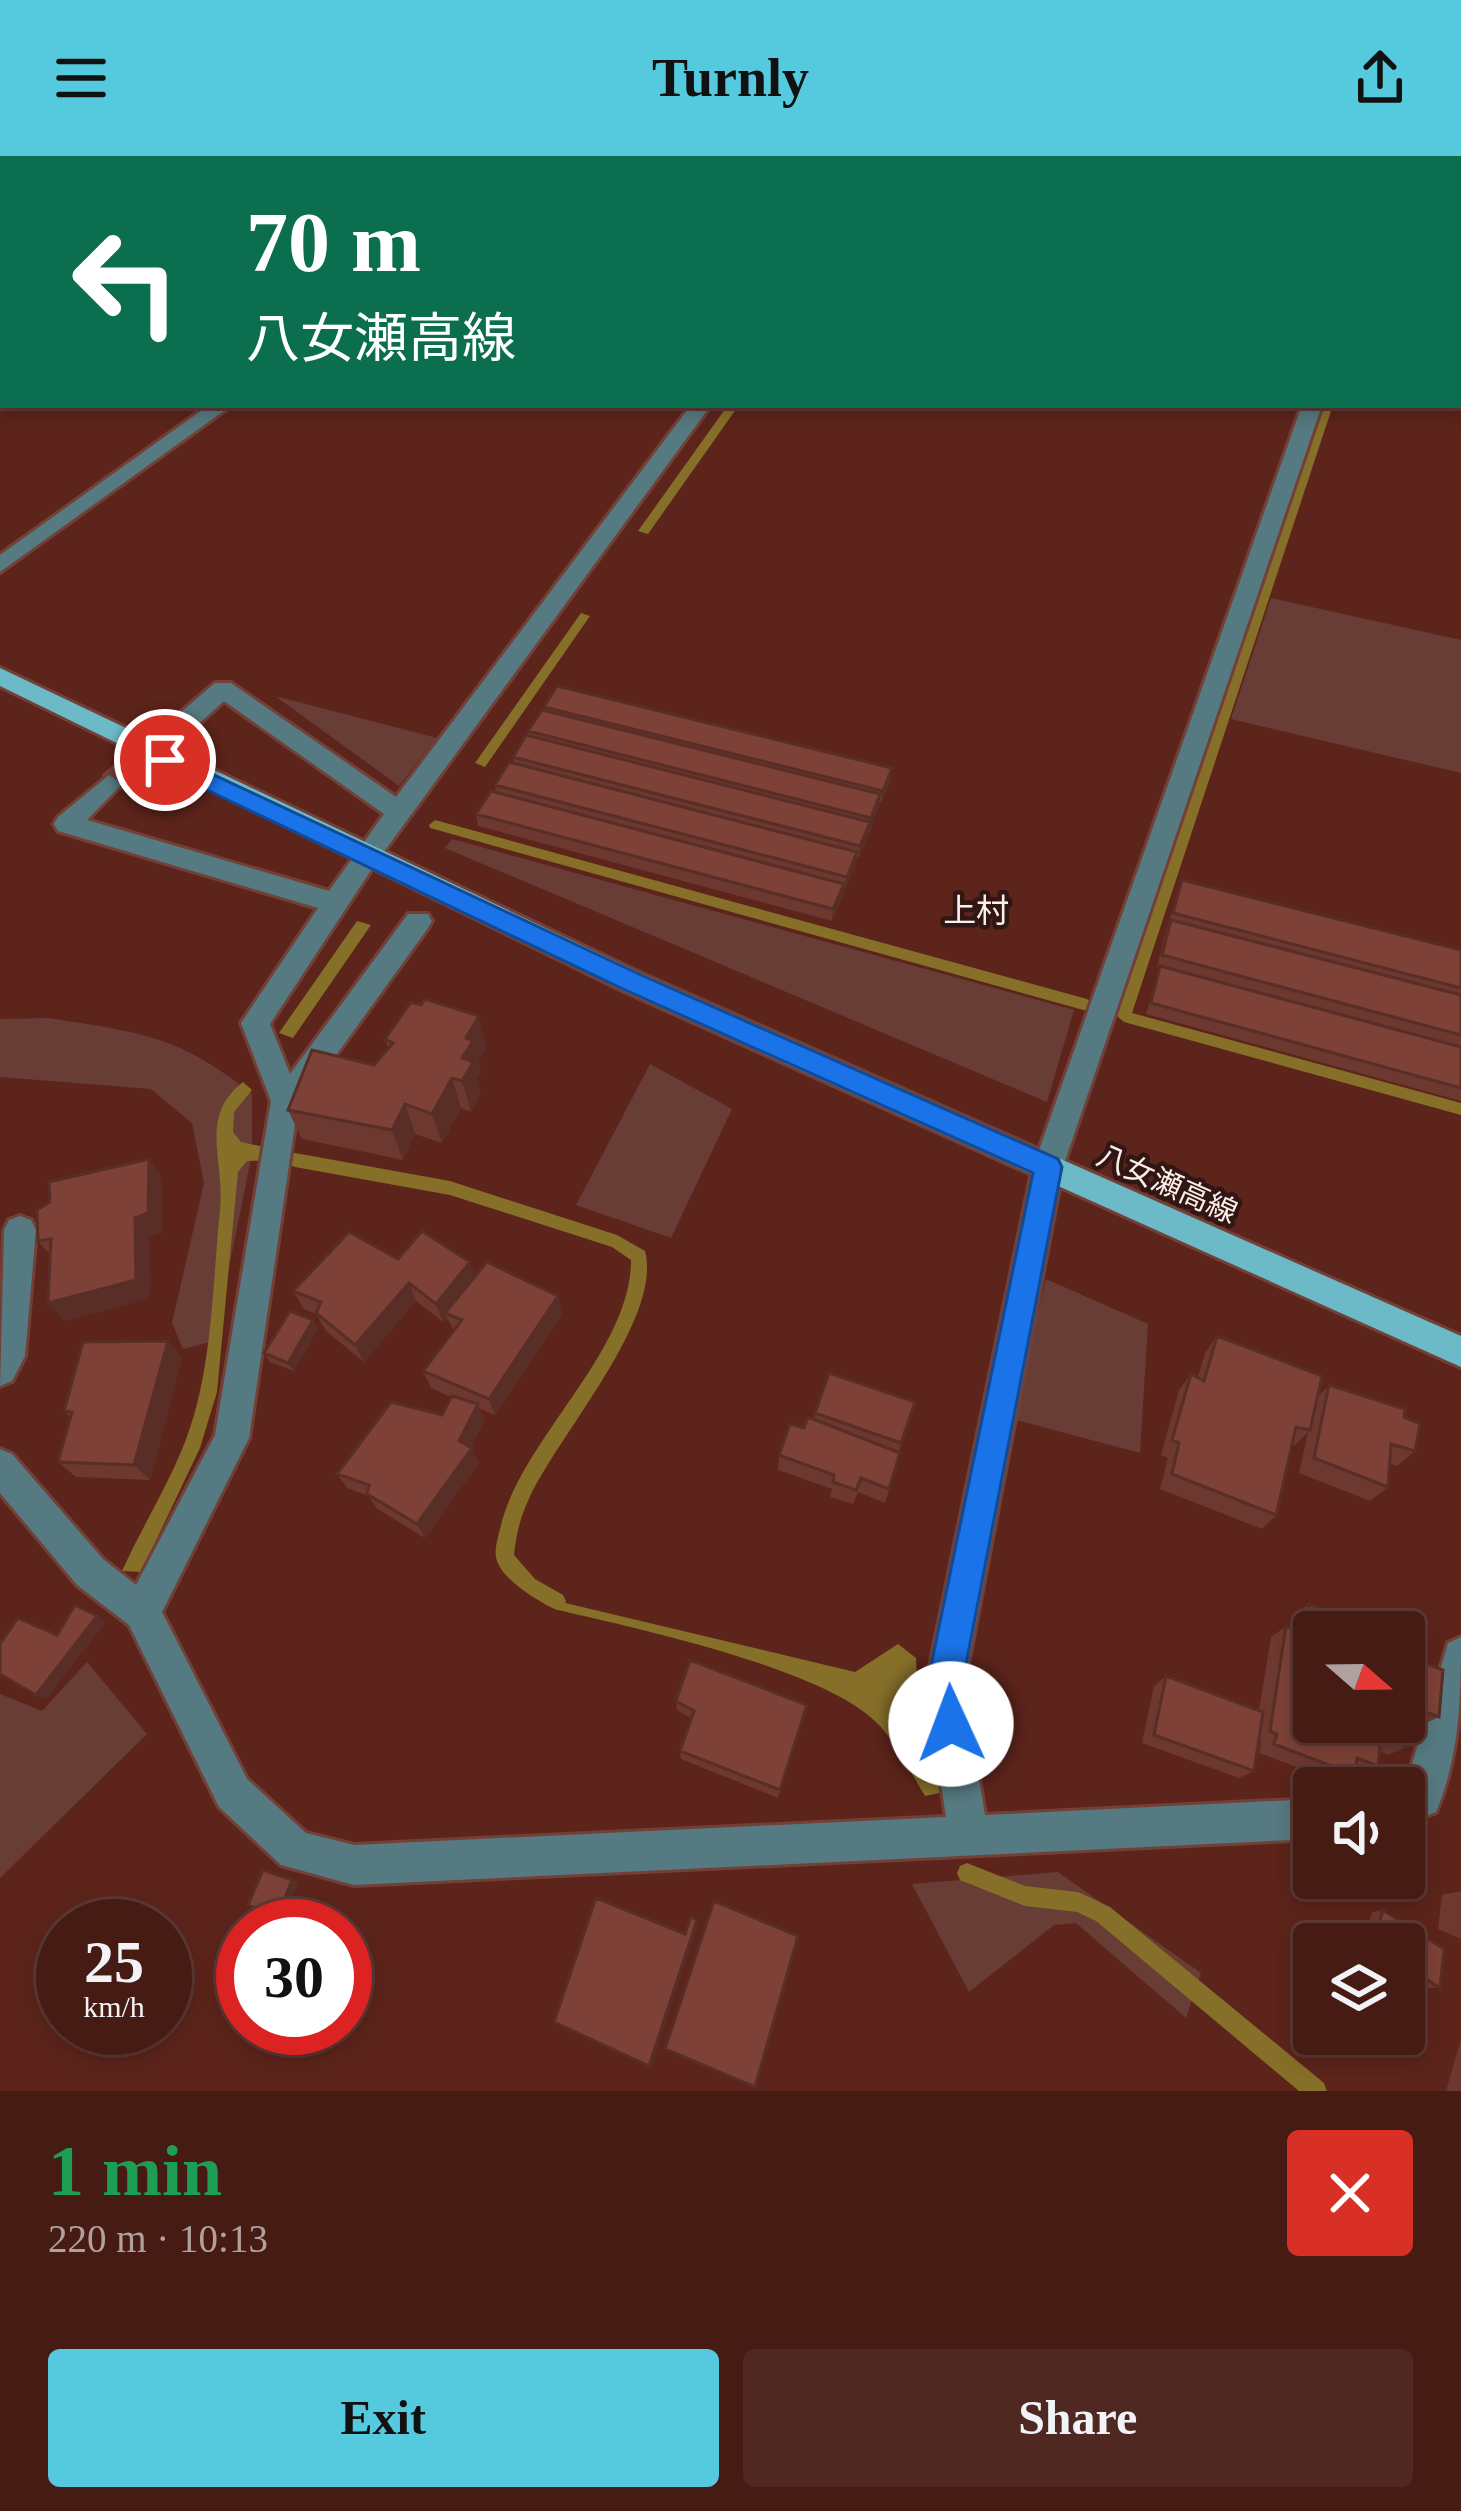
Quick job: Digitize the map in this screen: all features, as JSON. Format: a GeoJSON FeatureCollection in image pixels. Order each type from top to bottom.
{"type":"FeatureCollection","features":[{"type":"Feature","properties":{"kind":"main road","name":"八女瀬高線"},"geometry":{"type":"LineString","coordinates":[[0,676],[366,856],[1461,1352]]}},
{"type":"Feature","properties":{"kind":"street"},"geometry":{"type":"LineString","coordinates":[[0,566],[219,408]]}},
{"type":"Feature","properties":{"kind":"street"},"geometry":{"type":"LineString","coordinates":[[286,1101],[256,1023],[366,856],[699,408]]}},
{"type":"Feature","properties":{"kind":"street"},"geometry":{"type":"LineString","coordinates":[[970,1838],[945,1685],[1048,1167],[1311,408]]}},
{"type":"Feature","properties":{"kind":"street"},"geometry":{"type":"LineString","coordinates":[[184,723],[224,688],[399,812]]}},
{"type":"Feature","properties":{"kind":"street"},"geometry":{"type":"LineString","coordinates":[[109,784],[67,824],[336,903]]}},
{"type":"Feature","properties":{"kind":"street"},"geometry":{"type":"LineString","coordinates":[[142,1612],[232,1438],[286,1101],[418,921]]}},
{"type":"Feature","properties":{"kind":"street"},"geometry":{"type":"LineString","coordinates":[[0,1370],[8,1355],[20,1230]]}},
{"type":"Feature","properties":{"kind":"street"},"geometry":{"type":"LineString","coordinates":[[0,1466],[90,1572],[142,1612],[233,1793],[296,1851],[353,1864],[1293,1821]]}},
{"type":"Feature","properties":{"kind":"street"},"geometry":{"type":"LineString","coordinates":[[1425,1791],[1461,1656]]}},
{"type":"Feature","properties":{"kind":"shaded area"},"geometry":{"type":"Polygon","coordinates":[[[726,408],[737,408],[648,534],[638,531],[726,408]]]}},
{"type":"Feature","properties":{"kind":"shaded area"},"geometry":{"type":"Polygon","coordinates":[[[1271,598],[1461,640],[1461,773],[1231,719],[1271,598]]]}},
{"type":"Feature","properties":{"kind":"shaded area"},"geometry":{"type":"Polygon","coordinates":[[[581,613],[590,616],[485,767],[475,763],[581,613]]]}},
{"type":"Feature","properties":{"kind":"shaded area"},"geometry":{"type":"Polygon","coordinates":[[[275,696],[437,738],[399,786],[275,696]]]}},
{"type":"Feature","properties":{"kind":"shaded area"},"geometry":{"type":"Polygon","coordinates":[[[452,839],[1074,1010],[1047,1102],[445,848],[452,839]]]}},
{"type":"Feature","properties":{"kind":"shaded area"},"geometry":{"type":"Polygon","coordinates":[[[357,921],[371,925],[293,1038],[279,1033],[357,921]]]}},
{"type":"Feature","properties":{"kind":"shaded area"},"geometry":{"type":"Polygon","coordinates":[[[49,1018],[157,1039],[202,1059],[252,1094],[252,1154],[214,1341],[183,1349],[172,1323],[204,1183],[192,1123],[151,1089],[0,1077],[0,1019],[49,1018]]]}},
{"type":"Feature","properties":{"kind":"shaded area"},"geometry":{"type":"Polygon","coordinates":[[[650,1064],[732,1109],[671,1238],[576,1205],[650,1064]]]}},
{"type":"Feature","properties":{"kind":"shaded area"},"geometry":{"type":"Polygon","coordinates":[[[243,1082],[252,1090],[234,1112],[233,1132],[241,1142],[297,1154],[295,1160],[247,1161],[238,1172],[217,1392],[200,1448],[141,1572],[122,1571],[193,1419],[210,1330],[220,1209],[217,1125],[229,1096],[243,1082]]]}},
{"type":"Feature","properties":{"kind":"shaded area"},"geometry":{"type":"Polygon","coordinates":[[[1046,1279],[1148,1324],[1140,1453],[1012,1419],[1046,1279]]]}},
{"type":"Feature","properties":{"kind":"shaded area"},"geometry":{"type":"Polygon","coordinates":[[[557,1601],[855,1672],[898,1644],[916,1658],[919,1718],[954,1790],[925,1796],[880,1726],[855,1705],[819,1686],[728,1653],[558,1610],[557,1601]]]}},
{"type":"Feature","properties":{"kind":"shaded area"},"geometry":{"type":"Polygon","coordinates":[[[87,1662],[147,1734],[0,1878],[0,1694],[42,1711],[87,1662]]]}},
{"type":"Feature","properties":{"kind":"shaded area"},"geometry":{"type":"Polygon","coordinates":[[[1058,1872],[1201,1973],[1186,2018],[1076,1923],[1054,1925],[969,1992],[912,1884],[1058,1872]]]}},
{"type":"Feature","properties":{"kind":"building"},"geometry":{"type":"Polygon","coordinates":[[[557,686],[892,768],[883,791],[544,707],[557,686]]]}},
{"type":"Feature","properties":{"kind":"building"},"geometry":{"type":"Polygon","coordinates":[[[542,710],[880,794],[871,818],[528,731],[542,710]]]}},
{"type":"Feature","properties":{"kind":"building"},"geometry":{"type":"Polygon","coordinates":[[[526,735],[870,822],[860,846],[513,757],[526,735]]]}},
{"type":"Feature","properties":{"kind":"building"},"geometry":{"type":"Polygon","coordinates":[[[509,762],[857,852],[847,877],[495,785],[509,762]]]}},
{"type":"Feature","properties":{"kind":"building"},"geometry":{"type":"Polygon","coordinates":[[[491,791],[844,884],[833,909],[476,814],[491,791]]]}},
{"type":"Feature","properties":{"kind":"building"},"geometry":{"type":"Polygon","coordinates":[[[1182,880],[1461,950],[1461,988],[1173,913],[1182,880]]]}},
{"type":"Feature","properties":{"kind":"building"},"geometry":{"type":"Polygon","coordinates":[[[1171,920],[1461,995],[1461,1035],[1162,955],[1171,920]]]}},
{"type":"Feature","properties":{"kind":"building"},"geometry":{"type":"Polygon","coordinates":[[[1160,966],[1461,1047],[1461,1088],[1151,1003],[1160,966]]]}},
{"type":"Feature","properties":{"kind":"building"},"geometry":{"type":"Polygon","coordinates":[[[425,999],[479,1016],[466,1038],[473,1041],[462,1058],[473,1062],[462,1081],[452,1078],[432,1114],[405,1104],[392,1130],[288,1110],[312,1050],[374,1065],[393,1043],[385,1039],[411,1002],[421,1005],[425,999]]]}},
{"type":"Feature","properties":{"kind":"building"},"geometry":{"type":"Polygon","coordinates":[[[149,1159],[148,1213],[135,1218],[136,1280],[48,1303],[51,1239],[38,1241],[37,1210],[50,1202],[49,1182],[149,1159]]]}},
{"type":"Feature","properties":{"kind":"building"},"geometry":{"type":"Polygon","coordinates":[[[422,1231],[470,1262],[436,1304],[409,1283],[355,1345],[316,1313],[321,1302],[293,1291],[349,1232],[398,1259],[422,1231]]]}},
{"type":"Feature","properties":{"kind":"building"},"geometry":{"type":"Polygon","coordinates":[[[487,1262],[558,1296],[489,1399],[423,1371],[462,1320],[445,1313],[487,1262]]]}},
{"type":"Feature","properties":{"kind":"building"},"geometry":{"type":"Polygon","coordinates":[[[290,1311],[313,1320],[288,1363],[264,1353],[290,1311]]]}},
{"type":"Feature","properties":{"kind":"building"},"geometry":{"type":"Polygon","coordinates":[[[1217,1336],[1322,1376],[1310,1430],[1296,1427],[1276,1515],[1172,1474],[1179,1443],[1172,1440],[1191,1374],[1204,1381],[1217,1336]]]}},
{"type":"Feature","properties":{"kind":"building"},"geometry":{"type":"Polygon","coordinates":[[[168,1341],[134,1465],[58,1462],[72,1412],[64,1411],[83,1342],[168,1341]]]}},
{"type":"Feature","properties":{"kind":"building"},"geometry":{"type":"Polygon","coordinates":[[[829,1373],[915,1402],[901,1443],[815,1413],[829,1373]]]}},
{"type":"Feature","properties":{"kind":"building"},"geometry":{"type":"Polygon","coordinates":[[[1329,1385],[1405,1409],[1404,1417],[1420,1424],[1415,1451],[1391,1444],[1388,1487],[1314,1458],[1329,1385]]]}},
{"type":"Feature","properties":{"kind":"building"},"geometry":{"type":"Polygon","coordinates":[[[452,1396],[478,1404],[459,1441],[472,1448],[417,1524],[367,1494],[369,1485],[337,1474],[391,1402],[442,1415],[452,1396]]]}},
{"type":"Feature","properties":{"kind":"building"},"geometry":{"type":"Polygon","coordinates":[[[808,1417],[900,1453],[889,1489],[861,1478],[856,1490],[833,1482],[834,1475],[779,1455],[790,1424],[804,1428],[808,1417]]]}},
{"type":"Feature","properties":{"kind":"building"},"geometry":{"type":"Polygon","coordinates":[[[75,1605],[97,1616],[36,1695],[0,1674],[0,1644],[18,1618],[57,1635],[75,1605]]]}},
{"type":"Feature","properties":{"kind":"building"},"geometry":{"type":"Polygon","coordinates":[[[1286,1626],[1293,1628],[1293,1743],[1380,1743],[1378,1766],[1357,1758],[1356,1767],[1334,1767],[1274,1744],[1277,1734],[1270,1731],[1286,1626]]]}},
{"type":"Feature","properties":{"kind":"building"},"geometry":{"type":"Polygon","coordinates":[[[690,1660],[807,1705],[780,1790],[680,1751],[694,1711],[676,1701],[690,1660]]]}},
{"type":"Feature","properties":{"kind":"building"},"geometry":{"type":"Polygon","coordinates":[[[1425,1663],[1443,1670],[1439,1717],[1425,1712],[1425,1663]]]}},
{"type":"Feature","properties":{"kind":"building"},"geometry":{"type":"Polygon","coordinates":[[[1166,1676],[1263,1712],[1254,1771],[1154,1735],[1166,1676]]]}},
{"type":"Feature","properties":{"kind":"building"},"geometry":{"type":"Polygon","coordinates":[[[263,1870],[292,1880],[284,1899],[251,1899],[263,1870]]]}},
{"type":"Feature","properties":{"kind":"building"},"geometry":{"type":"Polygon","coordinates":[[[596,1898],[685,1934],[691,1916],[697,1920],[649,2066],[554,2022],[596,1898]]]}},
{"type":"Feature","properties":{"kind":"building"},"geometry":{"type":"Polygon","coordinates":[[[714,1901],[798,1936],[755,2087],[665,2049],[714,1901]]]}},
{"type":"Feature","properties":{"kind":"building"},"geometry":{"type":"Polygon","coordinates":[[[1383,1910],[1403,1923],[1379,1923],[1383,1910]]]}},
{"type":"Feature","properties":{"kind":"building"},"geometry":{"type":"Polygon","coordinates":[[[1425,1937],[1444,1949],[1440,1988],[1425,1978],[1425,1937]]]}},
{"type":"Feature","properties":{"kind":"waterway"},"geometry":{"type":"LineString","coordinates":[[1327,408],[1124,1016],[1461,1109]]}},
{"type":"Feature","properties":{"kind":"waterway"},"geometry":{"type":"LineString","coordinates":[[435,825],[1087,1005]]}},
{"type":"Feature","properties":{"kind":"waterway"},"geometry":{"type":"LineString","coordinates":[[295,1160],[450,1188],[617,1242],[639,1256],[639,1279],[616,1339],[525,1487],[509,1530],[505,1558],[529,1585],[557,1601]]}},
{"type":"Feature","properties":{"kind":"waterway"},"geometry":{"type":"LineString","coordinates":[[967,1873],[1025,1896],[1078,1902],[1103,1914],[1316,2091]]}},
{"type":"Feature","properties":{"kind":"tunnel"},"geometry":{"type":"LineString","coordinates":[[109,784],[184,723]]}},
{"type":"Feature","properties":{"kind":"district","name":"上村"},"geometry":{"type":"Point","coordinates":[976,910]}},
{"type":"Feature","properties":{"kind":"route"},"geometry":{"type":"LineString","coordinates":[[165,760],[632,982],[1048,1167],[945,1685],[951,1724]]}}]}
